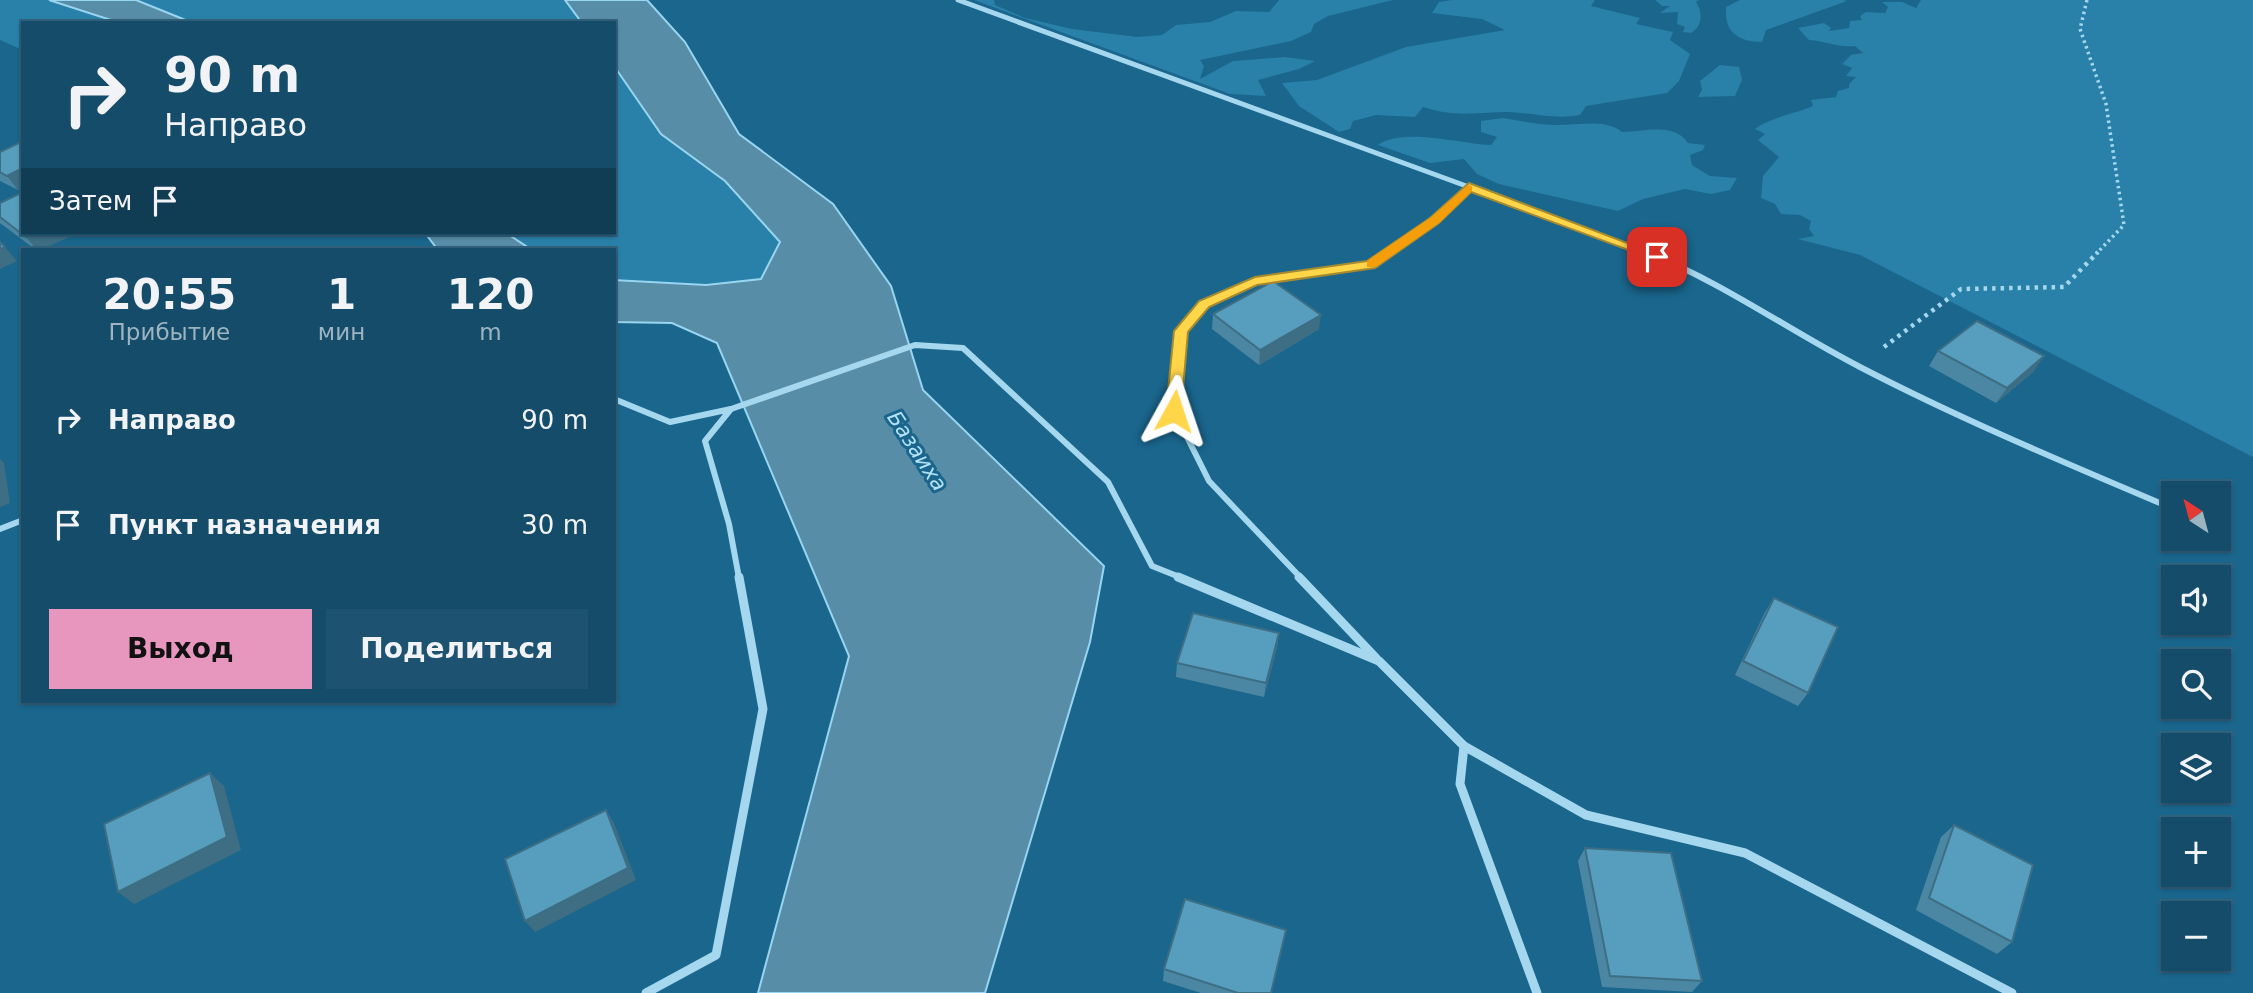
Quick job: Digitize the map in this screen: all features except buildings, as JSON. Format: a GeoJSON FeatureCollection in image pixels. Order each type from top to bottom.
{"type":"FeatureCollection","features":[{"type":"Feature","properties":{"kind":"street"},"geometry":{"type":"LineString","coordinates":[[958,0],[1682,266],[1859,367],[2003,436],[2161,503]]}},
{"type":"Feature","properties":{"kind":"street"},"geometry":{"type":"LineString","coordinates":[[1469,187],[1435,220],[1370,265],[1255,281],[1204,304],[1181,331],[1174,411],[1209,481],[1379,661],[1464,746],[1586,815],[1745,853],[2012,993]]}},
{"type":"Feature","properties":{"kind":"street"},"geometry":{"type":"LineString","coordinates":[[616,400],[670,422],[731,410],[915,345],[963,348],[1108,482],[1152,566],[1379,661]]}},
{"type":"Feature","properties":{"kind":"street"},"geometry":{"type":"LineString","coordinates":[[646,993],[716,955],[763,709],[729,524],[705,441],[731,410]]}},
{"type":"Feature","properties":{"kind":"street"},"geometry":{"type":"LineString","coordinates":[[0,529],[21,521]]}},
{"type":"Feature","properties":{"kind":"street"},"geometry":{"type":"LineString","coordinates":[[1464,746],[1460,784],[1536,993]]}},
{"type":"Feature","properties":{"kind":"path"},"geometry":{"type":"LineString","coordinates":[[1859,367],[1961,289],[2064,287],[2124,225],[2106,104],[2080,29],[2087,0]]}},
{"type":"Feature","properties":{"kind":"shaded area"},"geometry":{"type":"Polygon","coordinates":[[[0,0],[49,0],[114,21],[21,21],[21,47],[0,40],[0,0]]]}},
{"type":"Feature","properties":{"kind":"shaded area"},"geometry":{"type":"Polygon","coordinates":[[[136,0],[565,0],[581,21],[188,21],[136,0]]]}},
{"type":"Feature","properties":{"kind":"shaded area"},"geometry":{"type":"Polygon","coordinates":[[[974,0],[994,0],[995,5],[1025,18],[1072,29],[1137,37],[1162,35],[1176,25],[1210,22],[1236,11],[1269,12],[1279,0],[1393,0],[1328,16],[1314,24],[1311,32],[1291,41],[1200,60],[1204,66],[1200,79],[1233,61],[1285,57],[1315,61],[1299,69],[1258,80],[1266,96],[1230,94],[974,0]]]}},
{"type":"Feature","properties":{"kind":"shaded area"},"geometry":{"type":"Polygon","coordinates":[[[1595,0],[1591,6],[1640,18],[1636,24],[1673,32],[1670,40],[1690,54],[1679,81],[1667,93],[1586,106],[1580,115],[1570,116],[1504,112],[1454,113],[1423,107],[1415,117],[1376,115],[1353,121],[1350,129],[1339,132],[1299,106],[1282,83],[1317,80],[1406,47],[1505,30],[1482,19],[1432,13],[1439,2],[1595,0]]]}},
{"type":"Feature","properties":{"kind":"shaded area"},"geometry":{"type":"Polygon","coordinates":[[[1655,0],[1699,0],[1696,2],[1701,15],[1698,27],[1691,33],[1683,32],[1685,27],[1677,24],[1678,12],[1660,13],[1670,6],[1662,6],[1655,0]]]}},
{"type":"Feature","properties":{"kind":"shaded area"},"geometry":{"type":"Polygon","coordinates":[[[1740,0],[1847,1],[1766,30],[1762,42],[1753,42],[1734,34],[1727,23],[1726,7],[1740,0]]]}},
{"type":"Feature","properties":{"kind":"shaded area"},"geometry":{"type":"Polygon","coordinates":[[[1921,0],[2253,0],[2253,457],[1860,255],[1798,239],[1814,236],[1809,229],[1811,221],[1800,215],[1781,214],[1775,204],[1761,198],[1763,176],[1779,157],[1758,140],[1765,134],[1755,129],[1813,106],[1811,100],[1836,97],[1838,91],[1849,88],[1849,84],[1856,77],[1846,76],[1852,68],[1842,64],[1851,55],[1863,53],[1855,46],[1809,40],[1798,28],[1824,23],[1831,28],[1829,31],[1849,28],[1850,21],[1862,20],[1860,16],[1866,12],[1885,13],[1888,7],[1882,2],[1902,2],[1916,8],[1921,0]]]}},
{"type":"Feature","properties":{"kind":"shaded area"},"geometry":{"type":"Polygon","coordinates":[[[1720,65],[1739,67],[1742,80],[1735,96],[1698,97],[1702,90],[1700,81],[1720,65]]]}},
{"type":"Feature","properties":{"kind":"shaded area"},"geometry":{"type":"Polygon","coordinates":[[[616,69],[661,134],[725,181],[781,242],[761,279],[706,285],[616,280],[616,248],[529,248],[509,235],[616,235],[616,69]]]}},
{"type":"Feature","properties":{"kind":"shaded area"},"geometry":{"type":"Polygon","coordinates":[[[1503,118],[1553,125],[1607,125],[1622,132],[1675,132],[1688,143],[1705,145],[1703,150],[1690,155],[1692,165],[1710,176],[1737,178],[1730,190],[1711,194],[1685,189],[1643,199],[1618,211],[1499,184],[1477,174],[1464,159],[1430,163],[1378,145],[1402,137],[1417,137],[1491,145],[1497,137],[1481,132],[1481,121],[1503,118]]]}},
{"type":"Feature","properties":{"kind":"water"},"geometry":{"type":"Polygon","coordinates":[[[49,0],[136,0],[188,21],[114,21],[49,0]]]}},
{"type":"Feature","properties":{"kind":"water","name":"Базаиха"},"geometry":{"type":"Polygon","coordinates":[[[565,0],[647,0],[685,42],[739,134],[833,204],[891,286],[923,390],[1104,566],[1090,642],[985,993],[758,993],[849,656],[717,343],[672,323],[616,322],[616,280],[706,285],[761,279],[780,242],[725,181],[661,134],[616,69],[616,21],[581,21],[565,0]]]}},
{"type":"Feature","properties":{"kind":"water"},"geometry":{"type":"Polygon","coordinates":[[[427,235],[509,235],[529,248],[436,248],[427,235]]]}},
{"type":"Feature","properties":{"kind":"slow traffic"},"geometry":{"type":"LineString","coordinates":[[1371,264],[1435,220],[1468,188]]}},
{"type":"Feature","properties":{"kind":"route"},"geometry":{"type":"LineString","coordinates":[[1174,411],[1181,331],[1204,304],[1255,281],[1370,265],[1435,220],[1469,187],[1657,257]]}}]}
